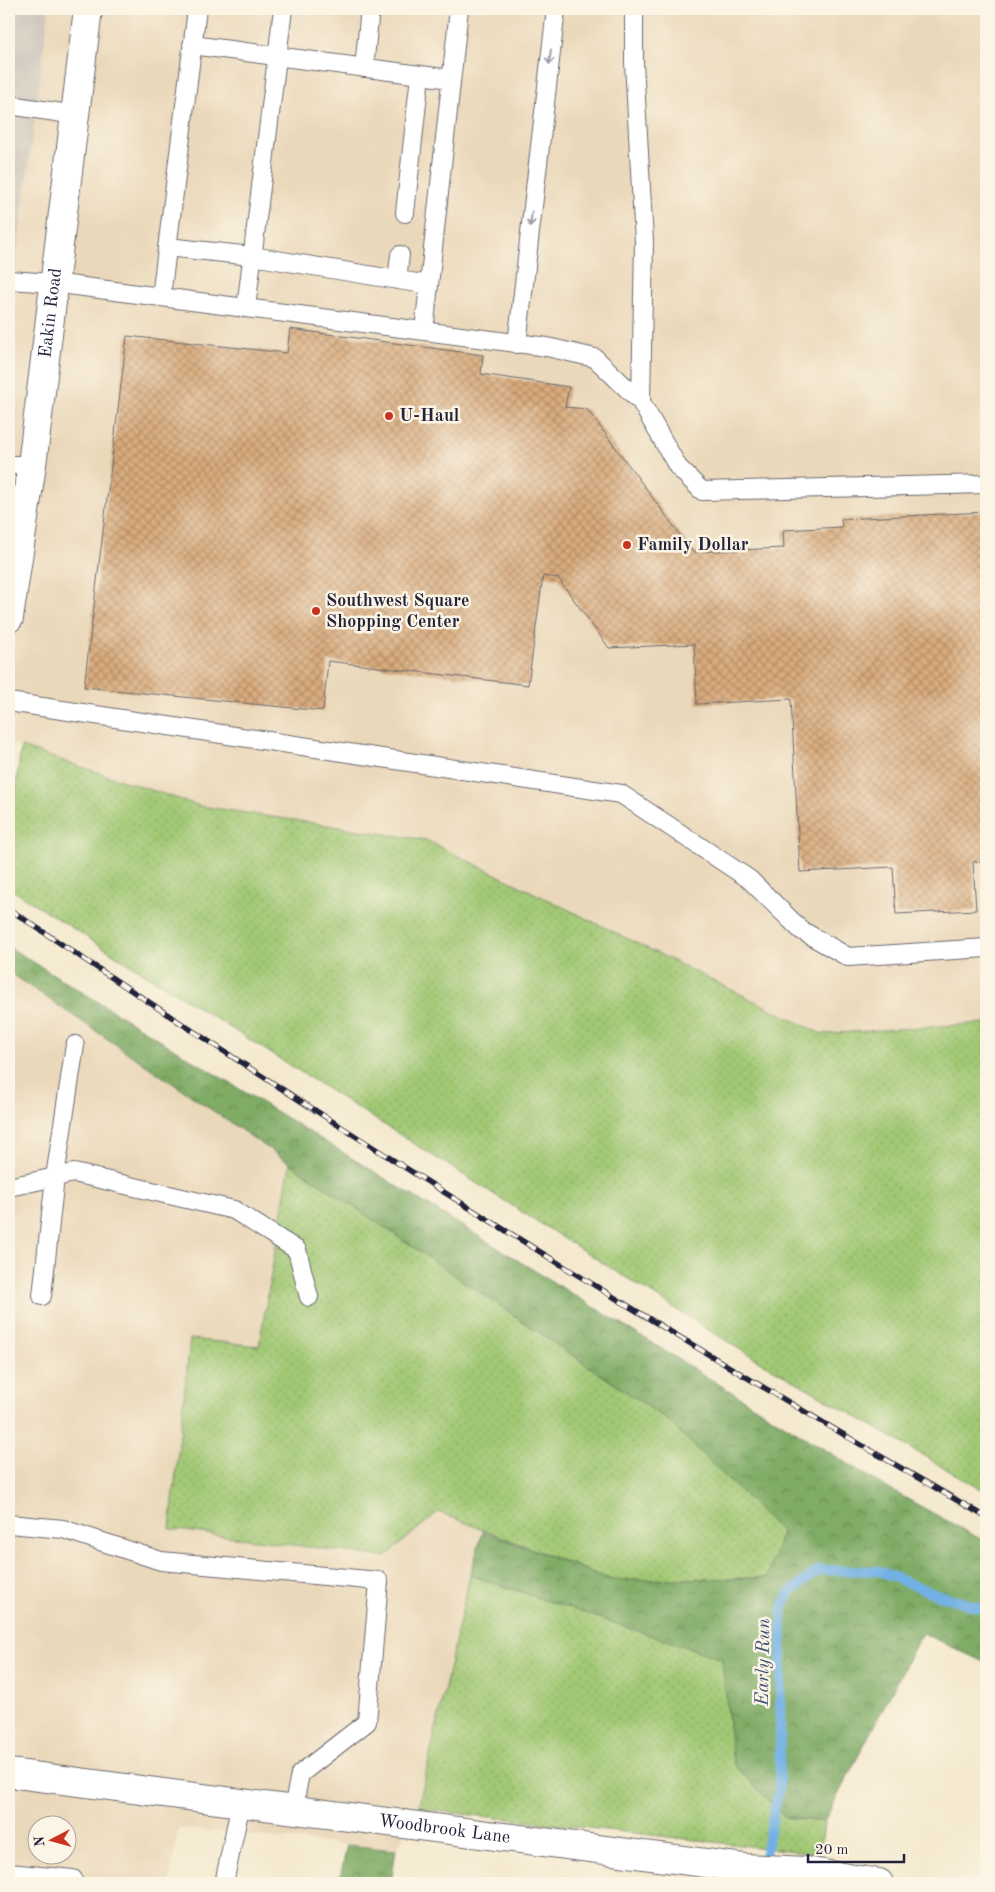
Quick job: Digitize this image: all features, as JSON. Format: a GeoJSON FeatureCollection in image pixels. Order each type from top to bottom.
{"type":"FeatureCollection","features":[{"type":"Feature","properties":{"kind":"street","name":"Eakin Road"},"geometry":{"type":"LineString","coordinates":[[9,618],[20,465],[53,284],[88,9]]}},
{"type":"Feature","properties":{"kind":"street","name":"Woodbrook Lane"},"geometry":{"type":"LineString","coordinates":[[9,1774],[744,1868],[777,1869],[806,1877],[879,1883]]}},
{"type":"Feature","properties":{"kind":"lane"},"geometry":{"type":"LineString","coordinates":[[161,297],[197,9]]}},
{"type":"Feature","properties":{"kind":"lane"},"geometry":{"type":"LineString","coordinates":[[246,308],[283,9]]}},
{"type":"Feature","properties":{"kind":"lane"},"geometry":{"type":"LineString","coordinates":[[364,68],[370,9]]}},
{"type":"Feature","properties":{"kind":"lane"},"geometry":{"type":"LineString","coordinates":[[424,331],[459,9]]}},
{"type":"Feature","properties":{"kind":"lane"},"geometry":{"type":"LineString","coordinates":[[517,344],[556,9]]}},
{"type":"Feature","properties":{"kind":"lane"},"geometry":{"type":"LineString","coordinates":[[634,9],[634,63],[644,242],[641,402]]}},
{"type":"Feature","properties":{"kind":"lane"},"geometry":{"type":"LineString","coordinates":[[192,45],[451,79]]}},
{"type":"Feature","properties":{"kind":"lane"},"geometry":{"type":"LineString","coordinates":[[405,213],[420,75]]}},
{"type":"Feature","properties":{"kind":"lane"},"geometry":{"type":"LineString","coordinates":[[9,105],[76,115]]}},
{"type":"Feature","properties":{"kind":"lane"},"geometry":{"type":"LineString","coordinates":[[167,247],[252,256],[429,285]]}},
{"type":"Feature","properties":{"kind":"lane"},"geometry":{"type":"LineString","coordinates":[[397,280],[400,255]]}},
{"type":"Feature","properties":{"kind":"lane"},"geometry":{"type":"LineString","coordinates":[[9,280],[161,297],[424,331],[517,344],[595,358],[641,402],[678,467],[702,491],[986,484]]}},
{"type":"Feature","properties":{"kind":"lane"},"geometry":{"type":"LineString","coordinates":[[9,702],[621,794],[748,879],[801,930],[848,956],[986,948]]}},
{"type":"Feature","properties":{"kind":"lane"},"geometry":{"type":"LineString","coordinates":[[42,1296],[55,1177],[75,1045]]}},
{"type":"Feature","properties":{"kind":"lane"},"geometry":{"type":"LineString","coordinates":[[9,1187],[74,1173],[234,1210],[298,1250],[309,1296]]}},
{"type":"Feature","properties":{"kind":"lane"},"geometry":{"type":"LineString","coordinates":[[9,1524],[63,1529],[161,1560],[379,1581],[367,1722],[300,1774],[293,1809]]}},
{"type":"Feature","properties":{"kind":"lane"},"geometry":{"type":"LineString","coordinates":[[224,1883],[241,1803]]}},
{"type":"Feature","properties":{"kind":"lane"},"geometry":{"type":"LineString","coordinates":[[9,1873],[73,1879]]}},
{"type":"Feature","properties":{"kind":"shaded area"},"geometry":{"type":"Polygon","coordinates":[[[9,9],[49,9],[9,314],[9,9]]]}},
{"type":"Feature","properties":{"kind":"shaded area"},"geometry":{"type":"Polygon","coordinates":[[[49,9],[986,9],[986,1023],[822,1034],[426,840],[200,806],[9,743],[9,314],[49,9]]]}},
{"type":"Feature","properties":{"kind":"shaded area"},"geometry":{"type":"Polygon","coordinates":[[[9,972],[290,1163],[259,1346],[190,1339],[385,1557],[438,1512],[483,1531],[470,1575],[418,1809],[396,1850],[178,1828],[170,1883],[9,1883],[9,972]]]}},
{"type":"Feature","properties":{"kind":"green space"},"geometry":{"type":"Polygon","coordinates":[[[21,747],[200,806],[426,840],[822,1034],[986,1023],[986,1492],[736,1347],[9,888],[9,841],[21,747]]]}},
{"type":"Feature","properties":{"kind":"green space"},"geometry":{"type":"Polygon","coordinates":[[[9,947],[889,1489],[986,1542],[986,1663],[922,1633],[824,1822],[784,1817],[733,1763],[722,1659],[470,1575],[483,1531],[612,1580],[767,1578],[782,1532],[666,1419],[9,972],[9,947]]]}},
{"type":"Feature","properties":{"kind":"green space"},"geometry":{"type":"Polygon","coordinates":[[[290,1163],[667,1419],[783,1532],[767,1578],[612,1580],[438,1512],[385,1557],[170,1529],[190,1339],[259,1346],[290,1163]]]}},
{"type":"Feature","properties":{"kind":"green space"},"geometry":{"type":"Polygon","coordinates":[[[470,1575],[723,1659],[733,1763],[784,1817],[824,1822],[820,1854],[418,1809],[470,1575]]]}},
{"type":"Feature","properties":{"kind":"green space"},"geometry":{"type":"Polygon","coordinates":[[[347,1845],[396,1850],[391,1883],[339,1883],[347,1845]]]}},
{"type":"Feature","properties":{"kind":"building","name":"Southwest Square Shopping Center"},"geometry":{"type":"Polygon","coordinates":[[[290,329],[483,355],[481,374],[569,387],[565,407],[587,409],[693,552],[784,548],[783,530],[842,527],[841,519],[986,512],[986,861],[973,862],[976,910],[896,914],[893,867],[800,872],[791,699],[697,704],[694,644],[609,648],[558,578],[543,576],[528,685],[328,661],[323,711],[84,687],[127,336],[287,353],[290,329]]]}},
{"type":"Feature","properties":{"kind":"waterway","name":"Early Run"},"geometry":{"type":"LineString","coordinates":[[759,1883],[779,1788],[782,1611],[788,1594],[819,1570],[879,1571],[930,1592],[986,1610]]}},
{"type":"Feature","properties":{"kind":"railway"},"geometry":{"type":"LineString","coordinates":[[9,909],[249,1068],[614,1298],[986,1517]]}},
{"type":"Feature","properties":{"kind":"place","name":"U-Haul"},"geometry":{"type":"Point","coordinates":[389,416]}},
{"type":"Feature","properties":{"kind":"place","name":"Family Dollar"},"geometry":{"type":"Point","coordinates":[627,545]}},
{"type":"Feature","properties":{"kind":"place","name":"Southwest Square Shopping Center"},"geometry":{"type":"Point","coordinates":[316,611]}}]}
